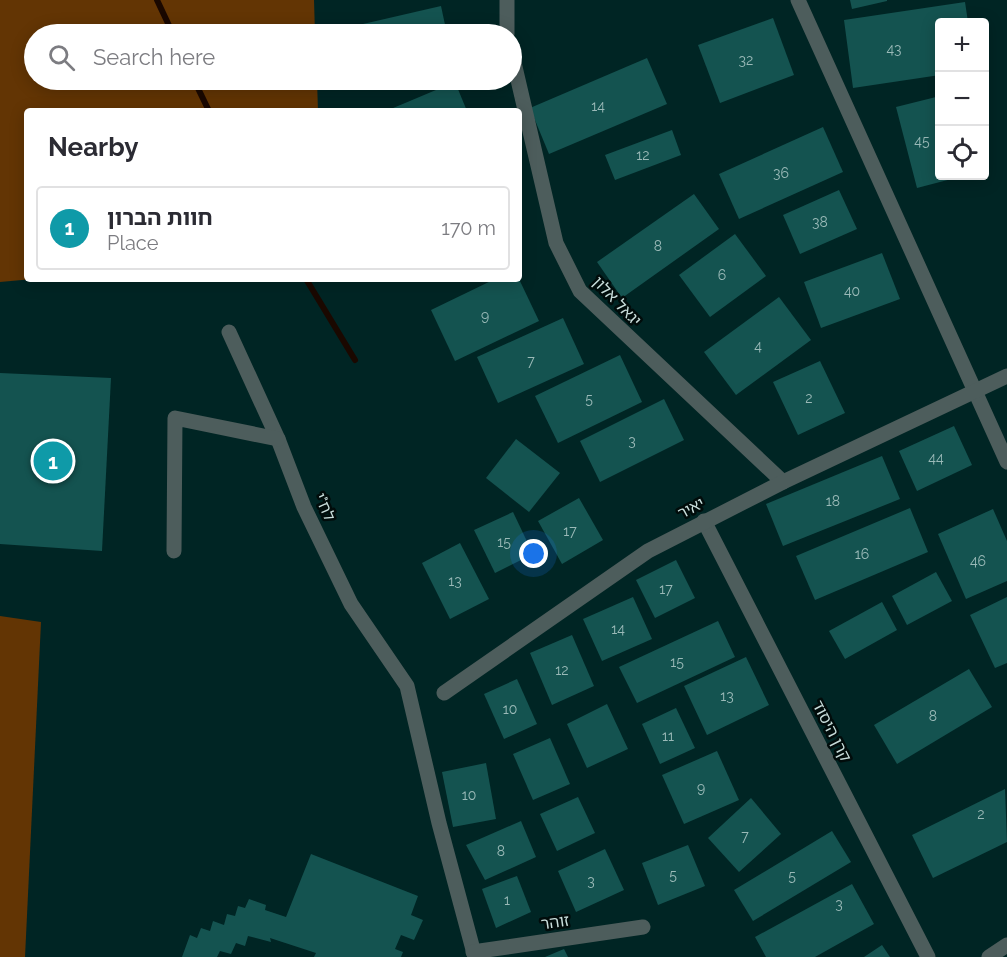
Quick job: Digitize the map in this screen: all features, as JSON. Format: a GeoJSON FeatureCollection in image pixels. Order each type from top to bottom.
{"type":"FeatureCollection","features":[{"type":"Feature","properties":{"kind":"street"},"geometry":{"type":"LineString","coordinates":[[507,0],[507,24]]}},
{"type":"Feature","properties":{"kind":"street"},"geometry":{"type":"LineString","coordinates":[[798,0],[1007,462]]}},
{"type":"Feature","properties":{"kind":"street","name":"יגאל אלון"},"geometry":{"type":"LineString","coordinates":[[520,90],[556,243],[580,291],[783,482]]}},
{"type":"Feature","properties":{"kind":"street","name":"לח\"י"},"geometry":{"type":"LineString","coordinates":[[229,332],[278,439],[304,507],[351,604],[407,686],[439,823],[474,955]]}},
{"type":"Feature","properties":{"kind":"street","name":"יאיר"},"geometry":{"type":"LineString","coordinates":[[444,693],[648,551],[783,482],[973,390],[1007,376]]}},
{"type":"Feature","properties":{"kind":"street"},"geometry":{"type":"LineString","coordinates":[[174,551],[175,418],[278,439]]}},
{"type":"Feature","properties":{"kind":"street","name":"קרן היסוד"},"geometry":{"type":"LineString","coordinates":[[704,521],[928,957]]}},
{"type":"Feature","properties":{"kind":"street","name":"זוהר"},"geometry":{"type":"LineString","coordinates":[[474,955],[643,927]]}},
{"type":"Feature","properties":{"kind":"street"},"geometry":{"type":"LineString","coordinates":[[989,957],[1007,945]]}},
{"type":"Feature","properties":{"kind":"shaded area"},"geometry":{"type":"Polygon","coordinates":[[[0,0],[314,0],[315,24],[24,24],[24,90],[317,90],[318,108],[24,108],[24,280],[0,282],[0,0]]]}},
{"type":"Feature","properties":{"kind":"shaded area"},"geometry":{"type":"Polygon","coordinates":[[[0,616],[41,622],[25,957],[0,957],[0,616]]]}},
{"type":"Feature","properties":{"kind":"building"},"geometry":{"type":"Polygon","coordinates":[[[850,0],[887,0],[887,1],[852,9],[850,0]]]}},
{"type":"Feature","properties":{"kind":"building"},"geometry":{"type":"Polygon","coordinates":[[[965,2],[967,18],[935,18],[935,76],[853,88],[844,20],[965,2]]]}},
{"type":"Feature","properties":{"kind":"building"},"geometry":{"type":"Polygon","coordinates":[[[441,6],[445,24],[363,24],[441,6]]]}},
{"type":"Feature","properties":{"kind":"building"},"geometry":{"type":"Polygon","coordinates":[[[773,18],[794,75],[720,103],[698,45],[773,18]]]}},
{"type":"Feature","properties":{"kind":"building"},"geometry":{"type":"Polygon","coordinates":[[[647,58],[667,104],[549,154],[530,108],[647,58]]]}},
{"type":"Feature","properties":{"kind":"building"},"geometry":{"type":"Polygon","coordinates":[[[436,90],[458,90],[466,108],[393,108],[436,90]]]}},
{"type":"Feature","properties":{"kind":"building"},"geometry":{"type":"Polygon","coordinates":[[[935,97],[935,180],[948,180],[917,188],[896,107],[935,97]]]}},
{"type":"Feature","properties":{"kind":"building"},"geometry":{"type":"Polygon","coordinates":[[[823,127],[843,172],[739,219],[719,174],[823,127]]]}},
{"type":"Feature","properties":{"kind":"building"},"geometry":{"type":"Polygon","coordinates":[[[672,130],[681,155],[615,180],[605,155],[672,130]]]}},
{"type":"Feature","properties":{"kind":"building"},"geometry":{"type":"Polygon","coordinates":[[[839,190],[857,229],[800,254],[783,215],[839,190]]]}},
{"type":"Feature","properties":{"kind":"building"},"geometry":{"type":"Polygon","coordinates":[[[694,194],[719,229],[622,298],[597,262],[694,194]]]}},
{"type":"Feature","properties":{"kind":"building"},"geometry":{"type":"Polygon","coordinates":[[[735,234],[766,276],[710,317],[679,275],[735,234]]]}},
{"type":"Feature","properties":{"kind":"building"},"geometry":{"type":"Polygon","coordinates":[[[882,253],[900,299],[821,328],[804,282],[882,253]]]}},
{"type":"Feature","properties":{"kind":"building"},"geometry":{"type":"Polygon","coordinates":[[[489,282],[520,282],[539,321],[455,361],[431,310],[489,282]]]}},
{"type":"Feature","properties":{"kind":"building"},"geometry":{"type":"Polygon","coordinates":[[[779,297],[811,340],[736,395],[704,352],[779,297]]]}},
{"type":"Feature","properties":{"kind":"building"},"geometry":{"type":"Polygon","coordinates":[[[563,318],[584,364],[498,403],[477,357],[563,318]]]}},
{"type":"Feature","properties":{"kind":"building"},"geometry":{"type":"Polygon","coordinates":[[[620,355],[642,402],[558,443],[535,396],[620,355]]]}},
{"type":"Feature","properties":{"kind":"building"},"geometry":{"type":"Polygon","coordinates":[[[820,361],[845,413],[798,435],[773,382],[820,361]]]}},
{"type":"Feature","properties":{"kind":"building"},"geometry":{"type":"Polygon","coordinates":[[[0,373],[111,378],[102,551],[0,544],[0,373]]]}},
{"type":"Feature","properties":{"kind":"building"},"geometry":{"type":"Polygon","coordinates":[[[664,399],[684,440],[600,482],[580,441],[664,399]]]}},
{"type":"Feature","properties":{"kind":"building"},"geometry":{"type":"Polygon","coordinates":[[[954,426],[972,465],[917,491],[899,451],[954,426]]]}},
{"type":"Feature","properties":{"kind":"building"},"geometry":{"type":"Polygon","coordinates":[[[516,439],[560,473],[529,512],[486,478],[516,439]]]}},
{"type":"Feature","properties":{"kind":"building"},"geometry":{"type":"Polygon","coordinates":[[[882,456],[900,499],[783,546],[766,504],[882,456]]]}},
{"type":"Feature","properties":{"kind":"building"},"geometry":{"type":"Polygon","coordinates":[[[579,498],[603,540],[562,564],[538,521],[579,498]]]}},
{"type":"Feature","properties":{"kind":"building"},"geometry":{"type":"Polygon","coordinates":[[[910,508],[928,552],[815,600],[796,556],[910,508]]]}},
{"type":"Feature","properties":{"kind":"building"},"geometry":{"type":"Polygon","coordinates":[[[993,509],[1007,541],[1007,581],[966,599],[938,534],[993,509]]]}},
{"type":"Feature","properties":{"kind":"building"},"geometry":{"type":"Polygon","coordinates":[[[513,512],[533,554],[495,573],[474,530],[513,512]]]}},
{"type":"Feature","properties":{"kind":"building"},"geometry":{"type":"Polygon","coordinates":[[[460,543],[489,599],[450,619],[422,563],[460,543]]]}},
{"type":"Feature","properties":{"kind":"building"},"geometry":{"type":"Polygon","coordinates":[[[676,560],[695,598],[655,618],[636,580],[676,560]]]}},
{"type":"Feature","properties":{"kind":"building"},"geometry":{"type":"Polygon","coordinates":[[[936,572],[952,601],[907,625],[892,596],[936,572]]]}},
{"type":"Feature","properties":{"kind":"building"},"geometry":{"type":"Polygon","coordinates":[[[633,597],[652,639],[602,661],[583,619],[633,597]]]}},
{"type":"Feature","properties":{"kind":"building"},"geometry":{"type":"Polygon","coordinates":[[[1007,597],[1007,663],[995,668],[970,615],[1007,597]]]}},
{"type":"Feature","properties":{"kind":"building"},"geometry":{"type":"Polygon","coordinates":[[[882,602],[897,630],[845,659],[829,631],[882,602]]]}},
{"type":"Feature","properties":{"kind":"building"},"geometry":{"type":"Polygon","coordinates":[[[718,621],[735,657],[637,703],[619,667],[718,621]]]}},
{"type":"Feature","properties":{"kind":"building"},"geometry":{"type":"Polygon","coordinates":[[[572,635],[594,686],[552,705],[530,653],[572,635]]]}},
{"type":"Feature","properties":{"kind":"building"},"geometry":{"type":"Polygon","coordinates":[[[746,657],[769,705],[707,735],[684,686],[746,657]]]}},
{"type":"Feature","properties":{"kind":"building"},"geometry":{"type":"Polygon","coordinates":[[[969,669],[992,707],[897,764],[874,725],[969,669]]]}},
{"type":"Feature","properties":{"kind":"building"},"geometry":{"type":"Polygon","coordinates":[[[517,679],[537,724],[504,739],[484,694],[517,679]]]}},
{"type":"Feature","properties":{"kind":"building"},"geometry":{"type":"Polygon","coordinates":[[[607,704],[628,749],[587,768],[567,724],[607,704]]]}},
{"type":"Feature","properties":{"kind":"building"},"geometry":{"type":"Polygon","coordinates":[[[676,708],[695,748],[660,764],[642,724],[676,708]]]}},
{"type":"Feature","properties":{"kind":"building"},"geometry":{"type":"Polygon","coordinates":[[[550,738],[570,784],[533,800],[513,754],[550,738]]]}},
{"type":"Feature","properties":{"kind":"building"},"geometry":{"type":"Polygon","coordinates":[[[717,751],[739,800],[684,824],[662,775],[717,751]]]}},
{"type":"Feature","properties":{"kind":"building"},"geometry":{"type":"Polygon","coordinates":[[[486,763],[496,819],[453,827],[442,772],[486,763]]]}},
{"type":"Feature","properties":{"kind":"building"},"geometry":{"type":"Polygon","coordinates":[[[1005,789],[1007,842],[933,878],[912,835],[1005,789]]]}},
{"type":"Feature","properties":{"kind":"building"},"geometry":{"type":"Polygon","coordinates":[[[578,797],[595,833],[557,851],[540,814],[578,797]]]}},
{"type":"Feature","properties":{"kind":"building"},"geometry":{"type":"Polygon","coordinates":[[[751,798],[781,834],[739,872],[708,838],[751,798]]]}},
{"type":"Feature","properties":{"kind":"building"},"geometry":{"type":"Polygon","coordinates":[[[521,821],[536,857],[485,880],[466,845],[521,821]]]}},
{"type":"Feature","properties":{"kind":"building"},"geometry":{"type":"Polygon","coordinates":[[[832,831],[851,862],[753,921],[734,890],[832,831]]]}},
{"type":"Feature","properties":{"kind":"building"},"geometry":{"type":"Polygon","coordinates":[[[688,845],[705,886],[658,905],[642,863],[688,845]]]}},
{"type":"Feature","properties":{"kind":"building"},"geometry":{"type":"Polygon","coordinates":[[[605,849],[624,890],[576,912],[558,871],[605,849]]]}},
{"type":"Feature","properties":{"kind":"building"},"geometry":{"type":"Polygon","coordinates":[[[311,854],[418,896],[411,915],[423,920],[414,940],[401,935],[395,949],[403,952],[401,957],[314,957],[316,953],[270,938],[271,942],[248,936],[245,946],[236,943],[231,954],[220,951],[217,957],[182,957],[190,935],[197,938],[201,928],[210,931],[213,921],[224,925],[227,914],[235,916],[238,906],[245,908],[249,899],[266,905],[265,910],[286,917],[311,854]]]}},
{"type":"Feature","properties":{"kind":"building"},"geometry":{"type":"Polygon","coordinates":[[[517,876],[531,912],[496,928],[482,889],[517,876]]]}},
{"type":"Feature","properties":{"kind":"building"},"geometry":{"type":"Polygon","coordinates":[[[852,884],[874,924],[815,957],[766,957],[755,937],[852,884]]]}},
{"type":"Feature","properties":{"kind":"building"},"geometry":{"type":"Polygon","coordinates":[[[882,945],[890,957],[864,957],[882,945]]]}},
{"type":"Feature","properties":{"kind":"building"},"geometry":{"type":"Polygon","coordinates":[[[564,949],[568,957],[545,957],[564,949]]]}},
{"type":"Feature","properties":{"kind":"waterway"},"geometry":{"type":"LineString","coordinates":[[157,0],[168,24]]}},
{"type":"Feature","properties":{"kind":"waterway"},"geometry":{"type":"LineString","coordinates":[[199,90],[208,108]]}},
{"type":"Feature","properties":{"kind":"waterway"},"geometry":{"type":"LineString","coordinates":[[308,282],[355,360]]}},
{"type":"Feature","properties":{"kind":"place","name":"חוות הברון"},"geometry":{"type":"Point","coordinates":[53,461]}}]}
